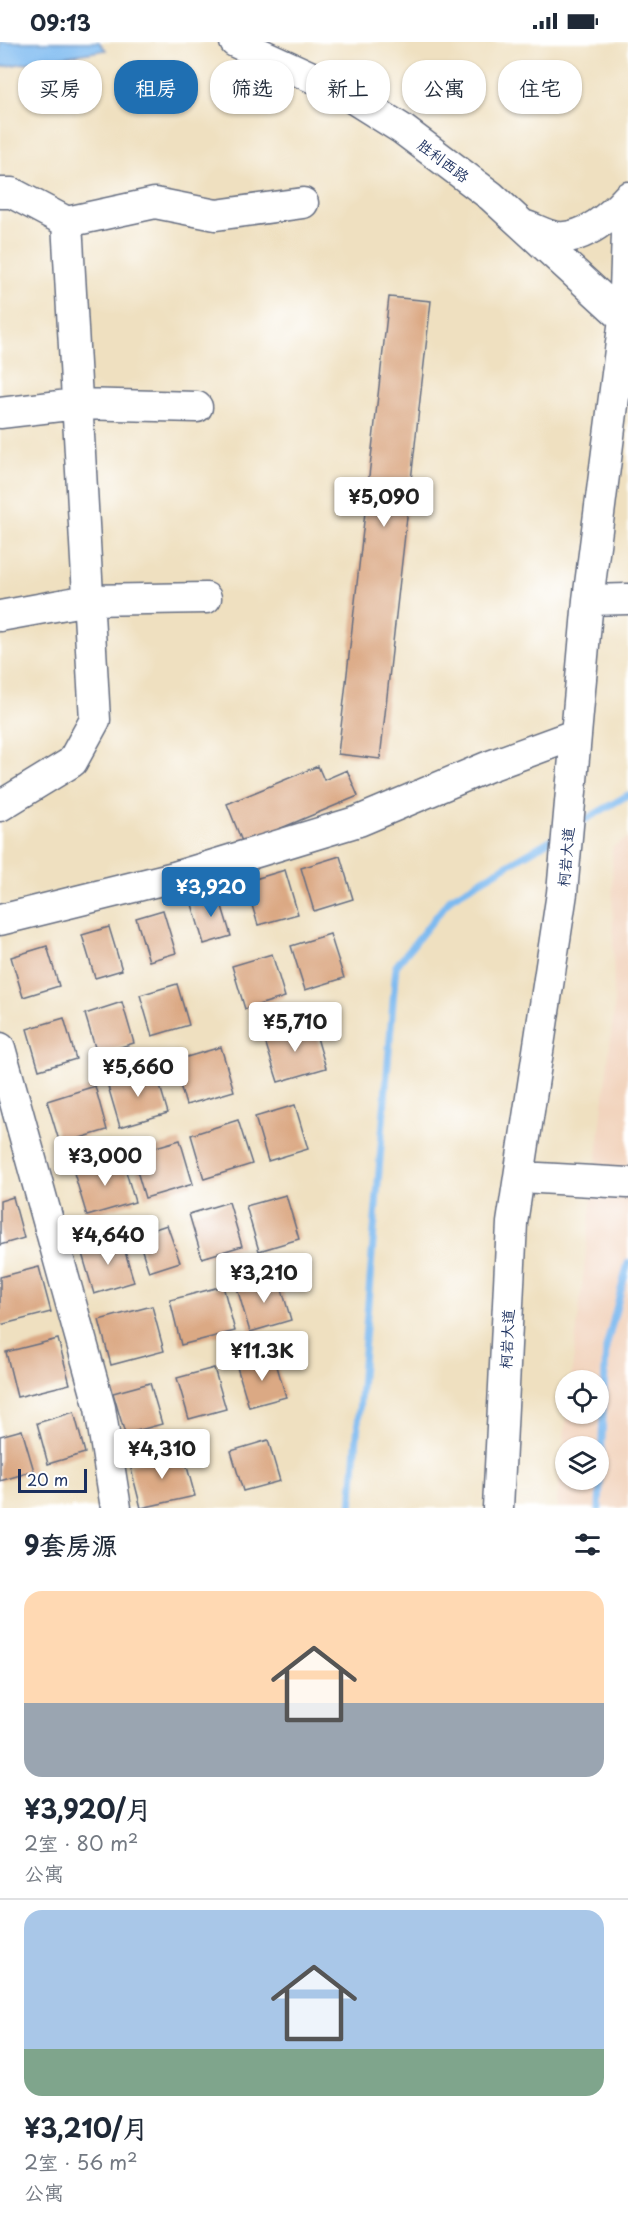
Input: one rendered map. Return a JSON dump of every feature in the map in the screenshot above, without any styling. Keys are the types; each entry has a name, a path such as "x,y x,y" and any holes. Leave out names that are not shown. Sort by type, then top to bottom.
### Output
{"street":[{"name":"胜利西路","path":"235,42 340,90 402,129 491,196 626,321"},
{"path":"0,193 12,194 67,222 155,203 216,215 303,203"},
{"path":"491,196 522,224 557,237 582,232 611,216 628,197"},
{"name":"柯岩大道","path":"498,1508 512,1223 521,1177 562,893 574,735 588,600 626,321 628,205"},
{"path":"0,806 72,762 95,720 67,222"},
{"path":"0,413 77,404 197,407"},
{"path":"0,616 88,600 206,598"},
{"path":"588,600 628,599"},
{"path":"0,920 174,877 359,821 487,767 574,735"},
{"path":"0,1048 100,1408 116,1508"},
{"path":"521,1177 628,1183"}],"shaded area":[{"path":"628,838 628,1508 559,1508 558,1490 609,1490 609,1436 564,1436 566,1424 609,1424 609,1370 572,1370 614,1010 612,847"}],"water":[{"path":"0,42 99,42 106,50 44,60 18,60 18,64 0,67"}],"building":[{"path":"389,297 431,301 380,759 338,754"},
{"path":"318,766 324,780 347,770 358,796 243,844 227,804"},
{"path":"340,856 353,899 314,911 301,868"},
{"path":"285,870 298,914 258,925 245,882"},
{"path":"218,893 231,936 204,944 191,901"},
{"path":"163,910 176,953 149,961 136,918"},
{"path":"109,927 122,970 95,978 82,935"},
{"path":"330,934 344,978 305,990 291,946"},
{"path":"47,946 59,986 23,997 11,957"},
{"path":"272,954 285,997 245,1009 232,966"},
{"path":"177,984 189,1025 152,1036 140,995"},
{"path":"122,1002 134,1043 97,1054 85,1014"},
{"path":"64,1018 76,1059 39,1070 27,1029"},
{"path":"313,1024 326,1068 278,1082 264,1038"},
{"path":"221,1047 234,1091 186,1105 173,1061"},
{"path":"155,1069 168,1113 120,1127 107,1083"},
{"path":"95,1086 107,1130 60,1144 47,1101"},
{"path":"295,1105 308,1149 268,1161 255,1117"},
{"path":"238,1120 252,1164 204,1179 191,1135"},
{"path":"180,1140 193,1184 145,1198 132,1154"},
{"path":"122,1158 135,1202 87,1216 74,1173"},
{"path":"286,1195 299,1239 259,1251 246,1206"},
{"path":"13,1197 24,1238 0,1245 0,1201"},
{"path":"229,1202 242,1246 202,1258 189,1214"},
{"path":"167,1225 180,1262 149,1272 137,1235"},
{"path":"121,1238 134,1282 94,1294 81,1250"},
{"path":"39,1267 51,1312 0,1325 0,1277"},
{"path":"278,1276 291,1320 250,1332 237,1288"},
{"path":"223,1286 235,1331 181,1345 170,1300"},
{"path":"152,1306 164,1351 111,1365 99,1320"},
{"path":"58,1339 70,1384 17,1397 6,1352"},
{"path":"274,1356 286,1397 249,1407 237,1367"},
{"path":"214,1368 226,1409 189,1419 177,1378"},
{"path":"150,1383 162,1424 125,1434 113,1393"},
{"path":"74,1412 85,1453 48,1464 37,1423"},
{"path":"22,1430 34,1471 0,1481 0,1436"},
{"path":"268,1440 280,1481 243,1491 231,1451"},
{"path":"183,1452 195,1496 141,1508 130,1465"}],"waterway":[{"path":"576,825 628,795"},
{"path":"351,1508 396,966 451,898 559,835"},
{"path":"599,1508 606,1348 628,1263"}]}
